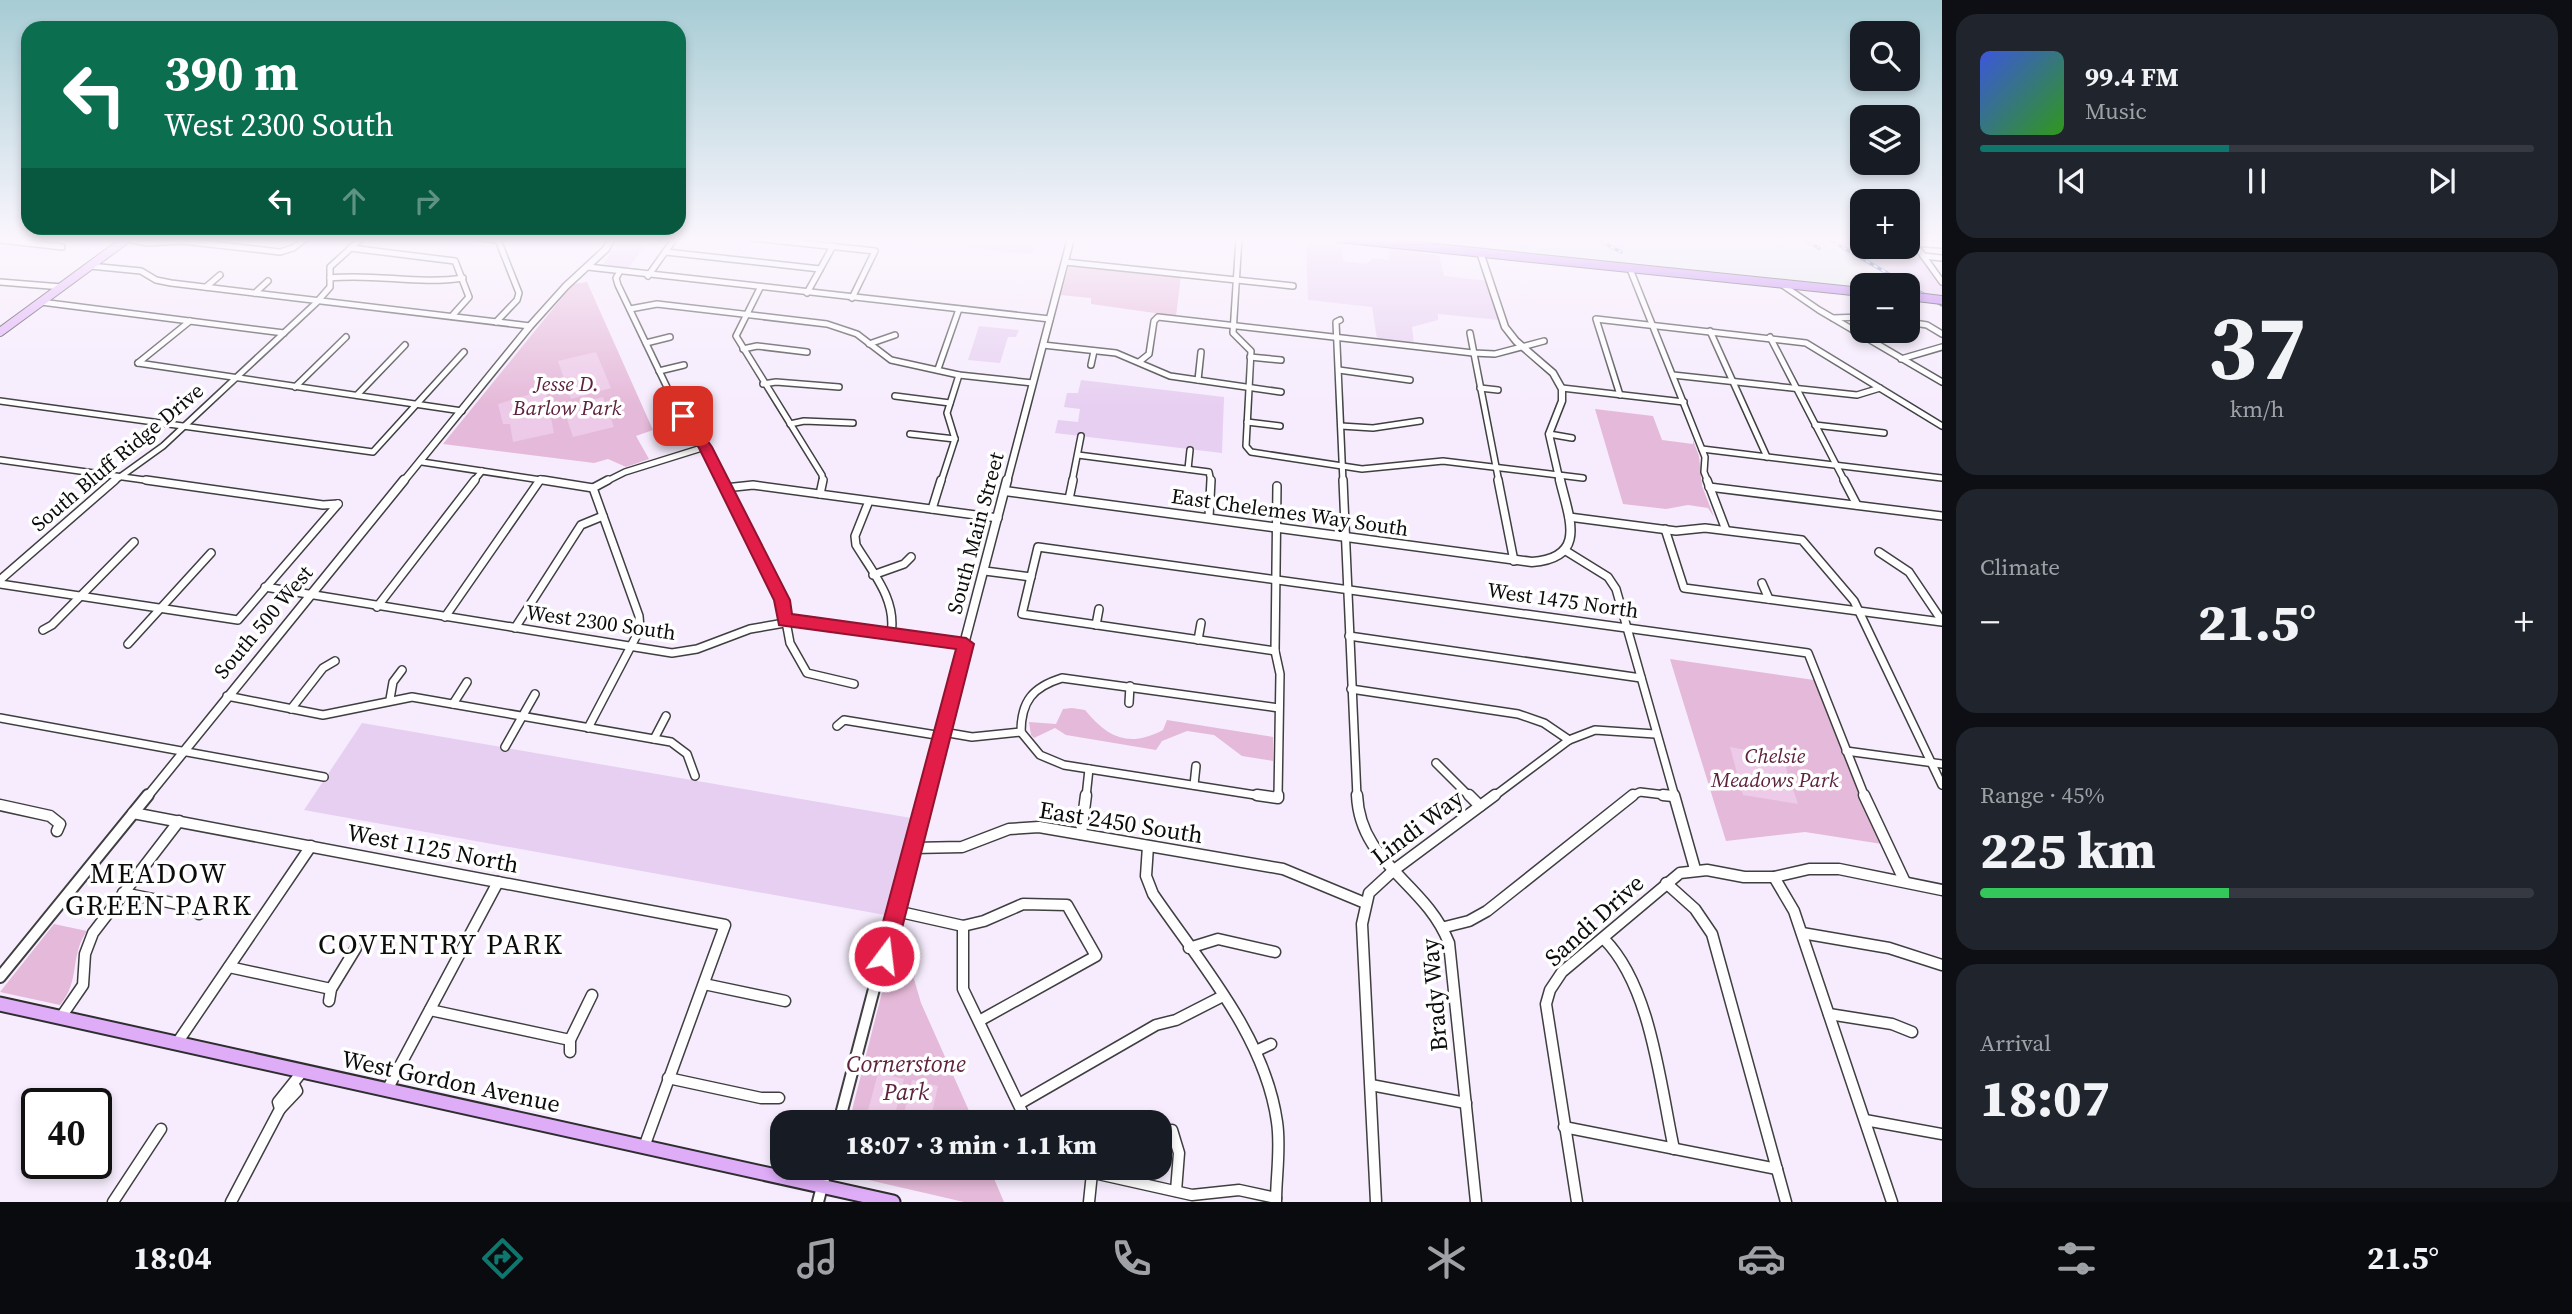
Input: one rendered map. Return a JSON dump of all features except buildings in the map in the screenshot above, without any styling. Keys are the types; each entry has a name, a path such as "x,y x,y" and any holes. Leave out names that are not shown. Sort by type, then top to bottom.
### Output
{"main road":[{"path":"0,332 52,294"},
{"path":"1920,297 1942,300"},
{"name":"West Gordon Avenue","path":"0,1004 892,1202"}],"street":[{"path":"265,294 530,326"},
{"name":"South Bluff Ridge Drive","path":"0,582 138,461 163,446 324,294"},
{"path":"452,316 469,299 468,294"},
{"path":"496,322 518,294"},
{"name":"South 500 West","path":"0,978 182,751 558,294"},
{"path":"623,294 675,404 705,447 782,600 790,643 807,673 818,678 854,684"},
{"path":"757,294 736,330 743,349 763,384 822,475 820,494"},
{"path":"817,294 1050,318"},
{"path":"852,298 854,294"},
{"name":"South Main Street","path":"842,1110 1056,294"},
{"path":"1235,294 1233,327 1236,337 1251,351 1246,446 1251,453 1343,467 1382,469 1443,461 1583,478"},
{"path":"1497,294 1504,324 1522,347 1541,360 1562,388 1562,405 1549,425 1549,434 1573,532 1566,551 1608,577 1620,604 1695,869 1744,877 1774,877 1823,868 1904,880 1942,890"},
{"path":"1640,294 1702,449 1709,487 1726,530"},
{"path":"1796,294 1942,382"},
{"path":"41,302 284,333"},
{"path":"629,309 657,304 827,324 857,334 891,360 959,375 1033,383"},
{"path":"938,369 958,309"},
{"path":"1139,362 1149,354 1154,321 1158,317 1473,353 1495,354 1544,341"},
{"path":"1833,318 1850,317"},
{"path":"1620,395 1596,318 1806,343 1942,426"},
{"path":"1340,320 1336,323 1358,819 1368,842 1433,908 1445,927"},
{"path":"190,321 138,363 200,370 234,379 462,411"},
{"path":"1920,324 1942,334"},
{"path":"1710,331 1768,457"},
{"path":"1470,333 1514,561"},
{"path":"869,344 895,335"},
{"path":"295,387 346,337"},
{"path":"646,343 670,337"},
{"path":"1770,337 1857,505"},
{"path":"357,395 405,345"},
{"path":"1043,345 1123,355 1160,373 1281,392"},
{"path":"743,349 757,346 807,352"},
{"path":"1901,359 1942,347"},
{"path":"1091,365 1094,351"},
{"path":"0,401 373,452 464,352"},
{"path":"1198,380 1201,352"},
{"path":"1250,357 1281,360"},
{"path":"659,372 684,365"},
{"path":"1339,370 1410,380"},
{"path":"932,509 956,439 947,413 959,375"},
{"path":"1673,375 1857,396 1880,388"},
{"path":"763,384 776,382 839,387"},
{"path":"1480,388 1498,390"},
{"path":"1562,388 1684,402"},
{"path":"895,396 950,403"},
{"path":"675,404 701,398"},
{"path":"790,424 804,421 853,423"},
{"path":"1341,426 1373,428 1420,421"},
{"path":"1247,422 1280,426"},
{"path":"1815,425 1884,433"},
{"path":"910,434 956,439"},
{"path":"1549,434 1572,438"},
{"path":"1069,499 1081,436"},
{"path":"422,462 593,488 625,472 705,447"},
{"path":"1702,449 1942,478"},
{"path":"1188,469 1190,450"},
{"path":"1078,455 1209,472 1209,517"},
{"path":"0,460 338,504 238,620 0,582"},
{"path":"377,607 482,471"},
{"path":"445,617 541,479"},
{"path":"725,488 753,485 998,518"},
{"path":"1277,486 1275,651 1280,674 1278,798 1064,765 1040,755 1021,732 1023,702 1046,682 1062,678 1080,678 1279,708"},
{"path":"1709,487 1942,516"},
{"path":"588,728 640,629 639,616 593,488"},
{"name":"East Chelemes Way South","path":"1005,491 1277,526 1514,561 1543,562 1566,551"},
{"path":"869,501 855,536 856,545 891,607 895,621 891,634"},
{"path":"515,628 581,525 603,516"},
{"path":"1569,517 1665,530 1705,527 1802,540 1846,587 1942,785"},
{"path":"1665,530 1684,588 1942,622"},
{"path":"43,630 52,625 135,542"},
{"name":"West 1475 North","path":"1031,577 1038,547 1808,653 1846,751"},
{"path":"1879,552 1906,567 1920,582 1942,622"},
{"path":"128,644 211,553"},
{"path":"873,575 904,564 911,557"},
{"path":"985,571 1031,577 1022,614 1275,651"},
{"path":"1762,583 1769,599"},
{"name":"West 2300 South","path":"265,587 672,653 697,649 750,629 802,620 966,644"},
{"path":"1096,625 1099,609"},
{"path":"1198,640 1201,623"},
{"path":"1349,636 1641,678"},
{"path":"291,709 323,668 335,661"},
{"path":"390,699 393,682 402,670"},
{"path":"453,704 467,682"},
{"path":"1129,703 1130,686"},
{"path":"1351,689 1518,714 1544,723 1569,740"},
{"path":"505,747 535,694"},
{"path":"227,696 338,715 390,699 412,697 453,704 671,742 687,754 695,776"},
{"path":"654,739 666,716"},
{"path":"0,718 324,777"},
{"path":"837,726 844,720 942,734 996,737 1021,732"},
{"name":"Lindi Way","path":"1365,903 1369,893 1394,870 1569,740 1594,730 1656,734"},
{"path":"1846,751 1942,764"},
{"path":"1846,751 1904,880"},
{"path":"1436,763 1480,806"},
{"path":"1194,785 1196,766"},
{"path":"1081,834 1089,769"},
{"name":"Brady Way","path":"1476,1202 1445,927 1469,921 1486,911 1630,796 1640,792 1673,796"},
{"path":"0,805 50,816 60,824 57,831"},
{"name":"West 1125 North","path":"133,813 726,925 704,984"},
{"path":"60,1019 83,985 88,943 179,821"},
{"name":"East 2450 South","path":"913,848 946,849 971,844 995,832 1025,826 1283,869 1365,903"},
{"path":"177,1044 310,846"},
{"path":"1125,1180 1208,1195 1239,1189 1276,1200 1278,1121 1256,1051 1149,885 1146,876 1148,846"},
{"name":"Sandi Drive","path":"1577,1202 1546,1004 1550,990 1562,972 1604,939 1666,883 1680,873 1695,869"},
{"path":"1774,877 1790,902 1802,933 1892,1202"},
{"path":"387,1090 498,882"},
{"path":"1666,883 1695,909 1712,933 1786,1202"},
{"path":"124,893 188,906 199,914"},
{"path":"1365,903 1362,924 1376,1202"},
{"path":"896,911 963,926 984,921 1023,904 1067,905 1097,956 979,1021"},
{"path":"963,926 963,989 1022,1110"},
{"path":"1802,933 1889,948 1942,965"},
{"path":"1189,948 1218,939 1275,951"},
{"path":"1604,939 1620,955 1639,991 1674,1149"},
{"path":"329,1001 331,989 356,948"},
{"path":"229,967 331,989"},
{"path":"644,1147 704,984 785,1001"},
{"path":"570,1052 570,1040 592,995"},
{"path":"1019,1104 1156,1024 1176,1020 1221,997"},
{"path":"430,1010 570,1040"},
{"path":"1829,1014 1892,1024 1912,1032"},
{"path":"1256,1051 1271,1044"},
{"path":"232,1202 280,1109 289,1103 297,1091 294,1085 302,1072"},
{"path":"668,1078 761,1098 779,1098"},
{"path":"1371,1085 1466,1103"},
{"path":"1865,1120 1942,1135"},
{"path":"1564,1127 1777,1170"},
{"path":"113,1202 161,1129"},
{"path":"1172,1130 1179,1153 1176,1191"},
{"path":"818,1202 824,1180"},
{"path":"1088,1202 1091,1180"}],"shaded area":[{"path":"1308,294 1492,294 1499,320 1438,314 1438,320 1412,327 1414,344 1377,339 1372,307 1308,300"},
{"path":"979,326 1019,330 1016,337 1008,337 1000,363 968,360"},
{"path":"1081,380 1224,397 1222,453 1055,433 1058,420 1078,422 1080,409 1064,407 1067,393 1078,393"},
{"path":"362,723 911,818 885,915 304,810"}],"green space":[{"name":"Jesse D. Barlow Park","path":"565,294 592,294 653,430 636,436 649,459 626,467 608,459 594,463 443,444"},
{"path":"1179,294 1176,316 1091,304 1091,298 1061,295"},
{"path":"596,352 611,388 571,399 558,361"},
{"path":"537,392 546,393 554,433 513,442 510,424 503,424 498,404"},
{"path":"603,397 614,427 573,437 563,407"},
{"path":"1595,409 1653,416 1662,440 1693,444 1693,440 1699,456 1702,486 1714,517 1708,508 1688,505 1666,509 1623,504"},
{"name":"Chelsie Meadows Park","path":"1670,659 1814,680 1882,844 1805,832 1726,841"},
{"path":"1063,709 1085,710 1111,733 1129,739 1163,730 1167,720 1273,737 1273,761 1242,756 1214,735 1187,731 1162,741 1156,750 1066,735 1055,728 1034,738 1031,735 1029,722 1056,724"},
{"path":"1730,747 1782,756 1798,804 1743,795"},
{"path":"54,924 87,931 78,950 71,987 60,1005 0,992"},
{"name":"Cornerstone Park","path":"891,957 919,962 914,979 921,1003 969,1110 852,1110"},
{"path":"878,1073 904,1079 896,1110 868,1110"},
{"path":"912,1080 938,1086 933,1110 905,1110"},
{"path":"869,1180 995,1180 1004,1202 964,1202"}],"railway":[{"path":"1923,294 1942,305"}],"district":[{"name":"MEADOW GREEN PARK","path":"159,889"},
{"name":"COVENTRY PARK","path":"441,944"}],"route":[{"path":"683,416 705,447 782,600 785,621 802,620 966,644 884,956"}]}
